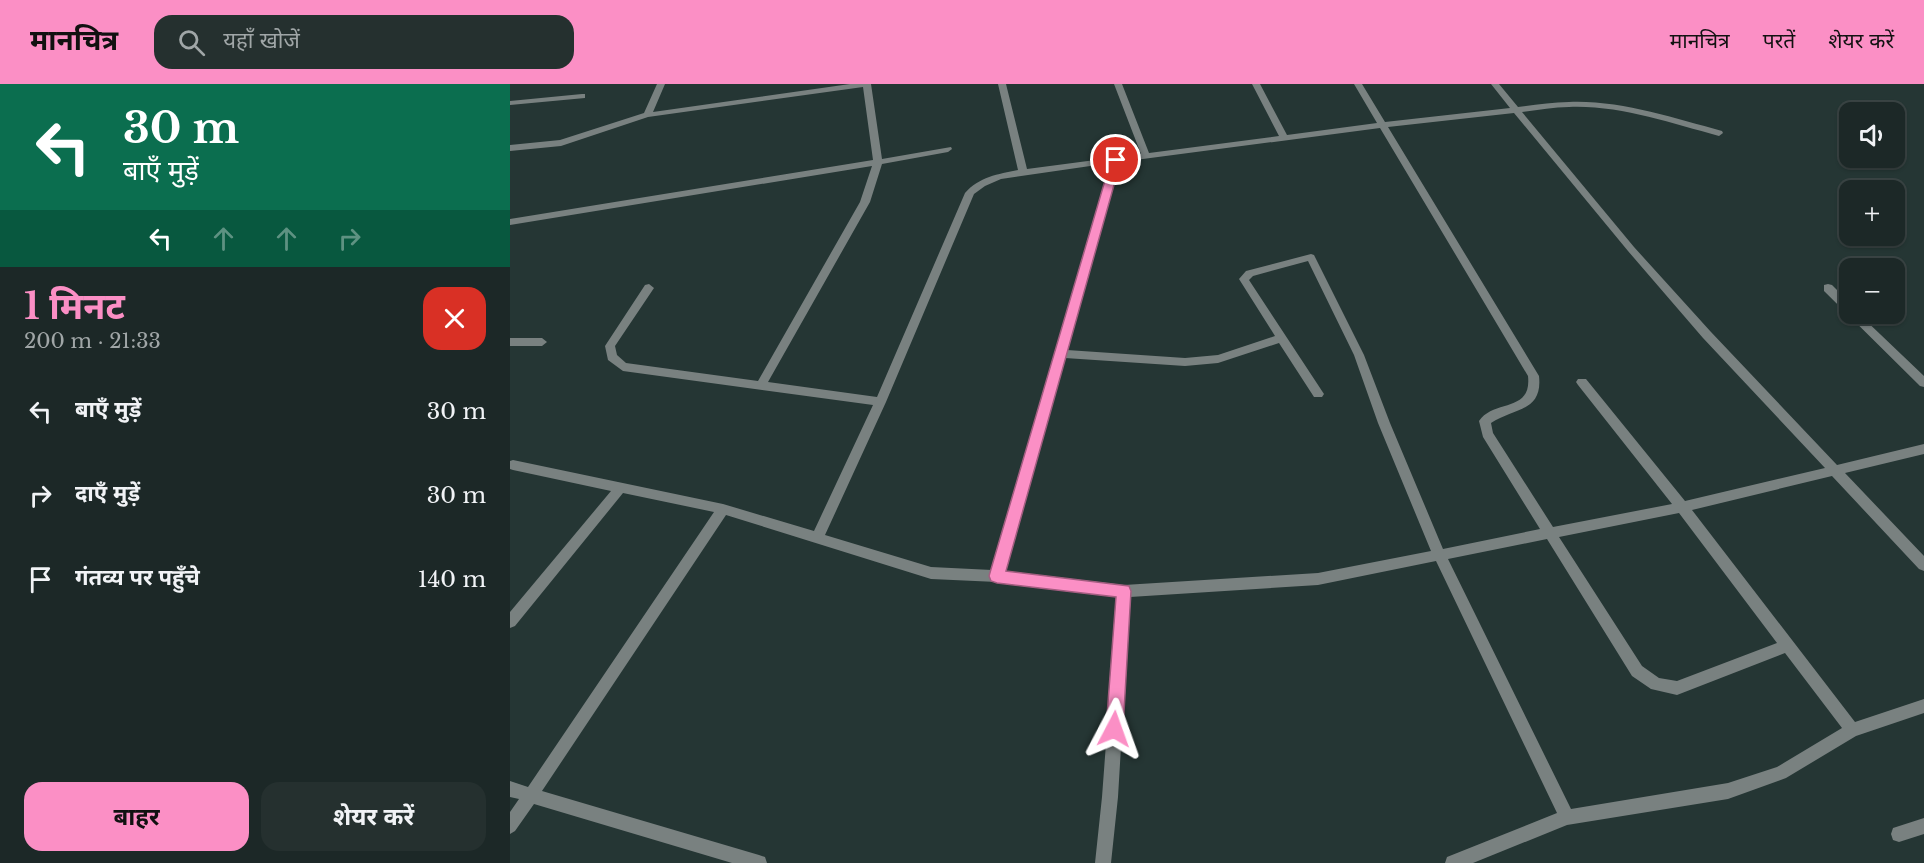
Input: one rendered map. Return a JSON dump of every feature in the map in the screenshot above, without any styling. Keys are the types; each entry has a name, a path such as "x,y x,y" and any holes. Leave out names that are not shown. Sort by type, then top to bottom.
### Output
{"street":[{"path":"646,115 661,84"},
{"path":"510,148 561,142 646,115 867,84 878,162 865,202 760,387"},
{"path":"1002,84 1023,172"},
{"path":"1118,84 1146,156"},
{"path":"1256,84 1284,138"},
{"path":"1358,84 1533,376 1536,388 1533,397 1521,405 1494,413 1485,421 1487,434 1636,670 1656,684 1677,688 1789,645"},
{"path":"1495,84 1692,318 1924,565"},
{"path":"510,103 582,96"},
{"path":"817,538 880,402 970,193 979,184 997,176 1023,172 1382,125 1568,104 1596,104 1622,108 1719,133"},
{"path":"510,222 878,162 948,148"},
{"path":"997,576 1116,160"},
{"path":"1318,394 1244,279 1250,273 1311,257 1359,355 1384,423 1439,555 1567,817"},
{"path":"649,288 610,346 612,357 622,367 880,402"},
{"path":"1828,288 1839,299"},
{"path":"1864,324 1924,383"},
{"path":"1060,354 1185,362 1218,359 1282,338"},
{"path":"510,342 542,342"},
{"path":"1582,382 1682,507 1852,730"},
{"path":"513,465 723,510 931,573 997,576 1124,591 1318,579 1682,507 1832,469 1924,449"},
{"path":"510,622 620,488"},
{"path":"510,826 723,510"},
{"path":"1103,863 1110,797 1124,591"},
{"path":"1453,863 1567,817 1728,791 1781,773 1852,730 1924,706"},
{"path":"510,789 759,863"},
{"path":"1899,834 1924,826"}],"route":[{"path":"1114,729 1124,591 997,576 1116,160"}]}
